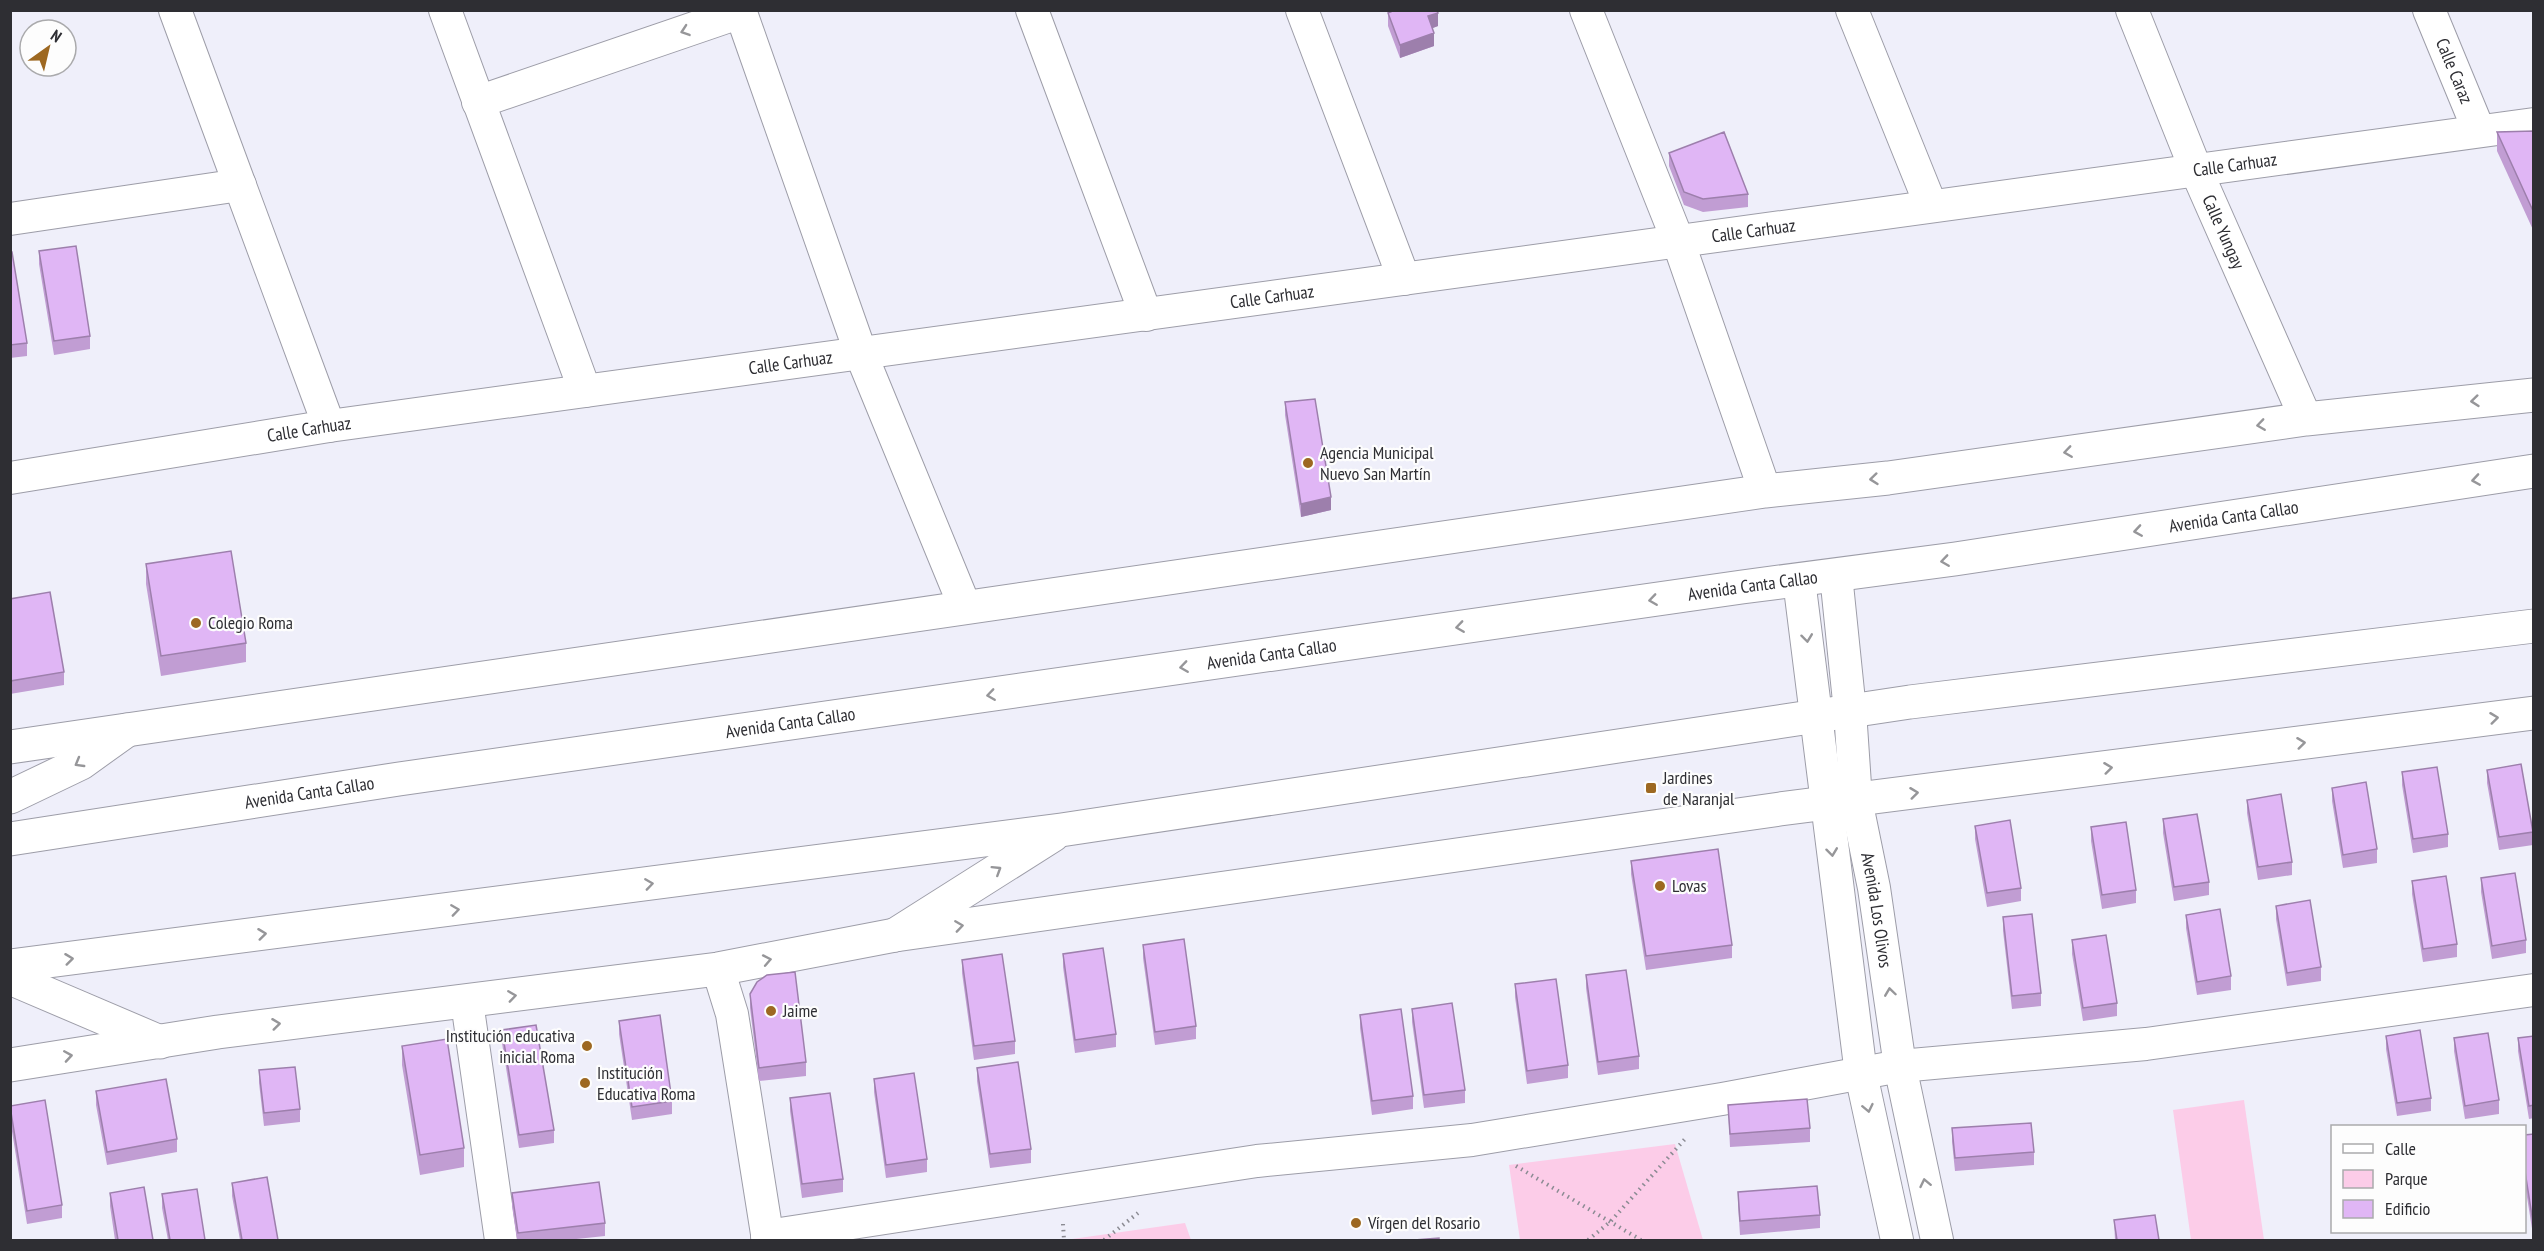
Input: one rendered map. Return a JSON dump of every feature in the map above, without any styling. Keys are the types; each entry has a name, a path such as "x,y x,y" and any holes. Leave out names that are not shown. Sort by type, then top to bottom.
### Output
{"main road":[{"path":"10,747 1765,491 1888,478 2306,418 2534,395"},
{"name":"Avenida Canta Callao","path":"10,839 399,779 1799,580 1955,560 2532,470"},
{"path":"10,966 1061,830 1922,700 2534,626"},
{"path":"10,1065 218,1032 718,969 895,935 1841,801 2534,713"},
{"path":"10,797 81,763 128,730"},
{"path":"895,935 1061,830"},
{"path":"10,978 160,1042"}],"street":[{"path":"175,10 329,426"},
{"path":"445,10 585,391"},
{"path":"1032,10 1146,315"},
{"path":"1302,10 1404,279"},
{"path":"1586,10 1677,241 1765,491"},
{"path":"1852,10 1931,207"},
{"name":"Calle Yungay","path":"2132,10 2196,170 2306,418"},
{"name":"Calle Caraz","path":"2429,10 2480,131"},
{"path":"478,102 741,11 861,354 965,607"},
{"name":"Calle Carhuaz","path":"10,477 329,426 2534,124"},
{"path":"10,219 240,185"},
{"name":"Avenida Los Olivos","path":"1836,575 1850,711 1841,801 1861,1074 1897,1240"},
{"name":"Avenida Los Olivos","path":"1799,580 1817,717 1841,801 1874,888 1900,1066 1937,1240"},
{"path":"718,969 732,1014 768,1238 1257,1161 1472,1140 1722,1099 1900,1066 2146,1044 2534,990"},
{"path":"467,1002 501,1240"}],"path":[{"path":"1588,1240 1610,1222 1722,1099"},
{"path":"1472,1140 1641,1240"}],"green space":[{"path":"2244,1100 2264,1240 2191,1240 2173,1110"},
{"path":"1675,1144 1703,1240 1520,1240 1509,1165"},
{"path":"1185,1223 1191,1240 1065,1240"}],"building":[{"path":"1395,10 1437,10 1438,13 1428,16 1434,33 1400,45 1388,13"},
{"path":"2534,131 2534,213 2497,132"},
{"path":"1724,132 1748,194 1703,199 1684,192 1669,153"},
{"path":"76,246 90,336 54,341 39,251"},
{"path":"10,252 12,252 27,343 10,345"},
{"name":"Agencia Municipal Nuevo San Martín","path":"1315,399 1331,497 1301,504 1285,402"},
{"name":"Colegio Roma","path":"231,551 246,643 161,656 146,564"},
{"path":"50,592 64,672 10,681 10,599"},
{"path":"2521,764 2533,832 2499,837 2487,770"},
{"path":"2437,767 2448,834 2413,839 2402,772"},
{"path":"2366,782 2377,849 2343,855 2332,788"},
{"path":"2281,794 2292,862 2258,867 2247,800"},
{"path":"2197,814 2209,882 2174,887 2163,819"},
{"path":"2010,820 2021,888 1987,893 1975,826"},
{"path":"2126,822 2136,890 2102,895 2091,827"},
{"path":"1718,849 1732,945 1646,956 1631,861"},
{"path":"2515,873 2526,940 2492,946 2481,878"},
{"path":"2446,876 2457,944 2423,949 2412,881"},
{"path":"2310,900 2321,967 2287,973 2276,906"},
{"path":"2220,909 2231,976 2197,982 2186,915"},
{"path":"2032,914 2041,993 2012,996 2003,917"},
{"path":"2106,935 2117,1003 2083,1008 2072,940"},
{"path":"1184,939 1196,1026 1155,1032 1143,945"},
{"path":"1103,948 1116,1034 1075,1040 1063,954"},
{"path":"1002,954 1015,1041 974,1046 962,960"},
{"path":"1626,970 1639,1056 1598,1062 1586,975"},
{"path":"795,972 806,1062 759,1068 750,994 757,982 767,975"},
{"path":"1556,979 1568,1065 1527,1071 1515,984"},
{"path":"1452,1003 1465,1090 1424,1095 1412,1009"},
{"path":"1401,1009 1413,1096 1372,1101 1360,1015"},
{"path":"660,1015 672,1101 632,1107 619,1021"},
{"path":"536,1025 554,1130 519,1135 502,1030"},
{"path":"2420,1030 2431,1098 2397,1103 2386,1036"},
{"path":"2488,1033 2499,1100 2465,1106 2454,1038"},
{"path":"2534,1036 2534,1105 2529,1106 2518,1038"},
{"path":"447,1039 464,1148 420,1155 402,1046"},
{"path":"1018,1062 1031,1149 990,1154 977,1068"},
{"path":"295,1067 300,1109 264,1113 259,1070"},
{"path":"914,1073 927,1159 886,1165 874,1079"},
{"path":"166,1079 177,1139 107,1152 96,1091"},
{"path":"830,1093 843,1179 802,1184 790,1098"},
{"path":"1807,1099 1810,1128 1730,1134 1728,1105"},
{"path":"45,1100 62,1205 27,1211 10,1106"},
{"path":"2031,1123 2034,1152 1955,1158 1952,1128"},
{"path":"2534,1134 2534,1222 2526,1178 2526,1135"},
{"path":"267,1177 278,1240 242,1240 232,1183"},
{"path":"599,1182 605,1223 518,1233 512,1193"},
{"path":"1817,1186 1820,1215 1740,1221 1738,1192"},
{"path":"144,1187 153,1240 118,1240 110,1193"},
{"path":"197,1189 205,1240 170,1240 162,1194"},
{"path":"2155,1215 2159,1240 2117,1240 2114,1220"},
{"path":"1439,1238 1439,1240 1414,1240"}],"place":[{"name":"Agencia Municipal Nuevo San Martín","path":"1308,463"},
{"name":"Colegio Roma","path":"196,623"},
{"name":"Jardines de Naranjal","path":"1651,788"},
{"name":"Lovas","path":"1660,886"},
{"name":"Jaime","path":"771,1011"},
{"name":"Institución educativa inicial Roma","path":"587,1046"},
{"name":"Institución Educativa Roma","path":"585,1083"},
{"name":"Vírgen del Rosario","path":"1356,1223"}]}
